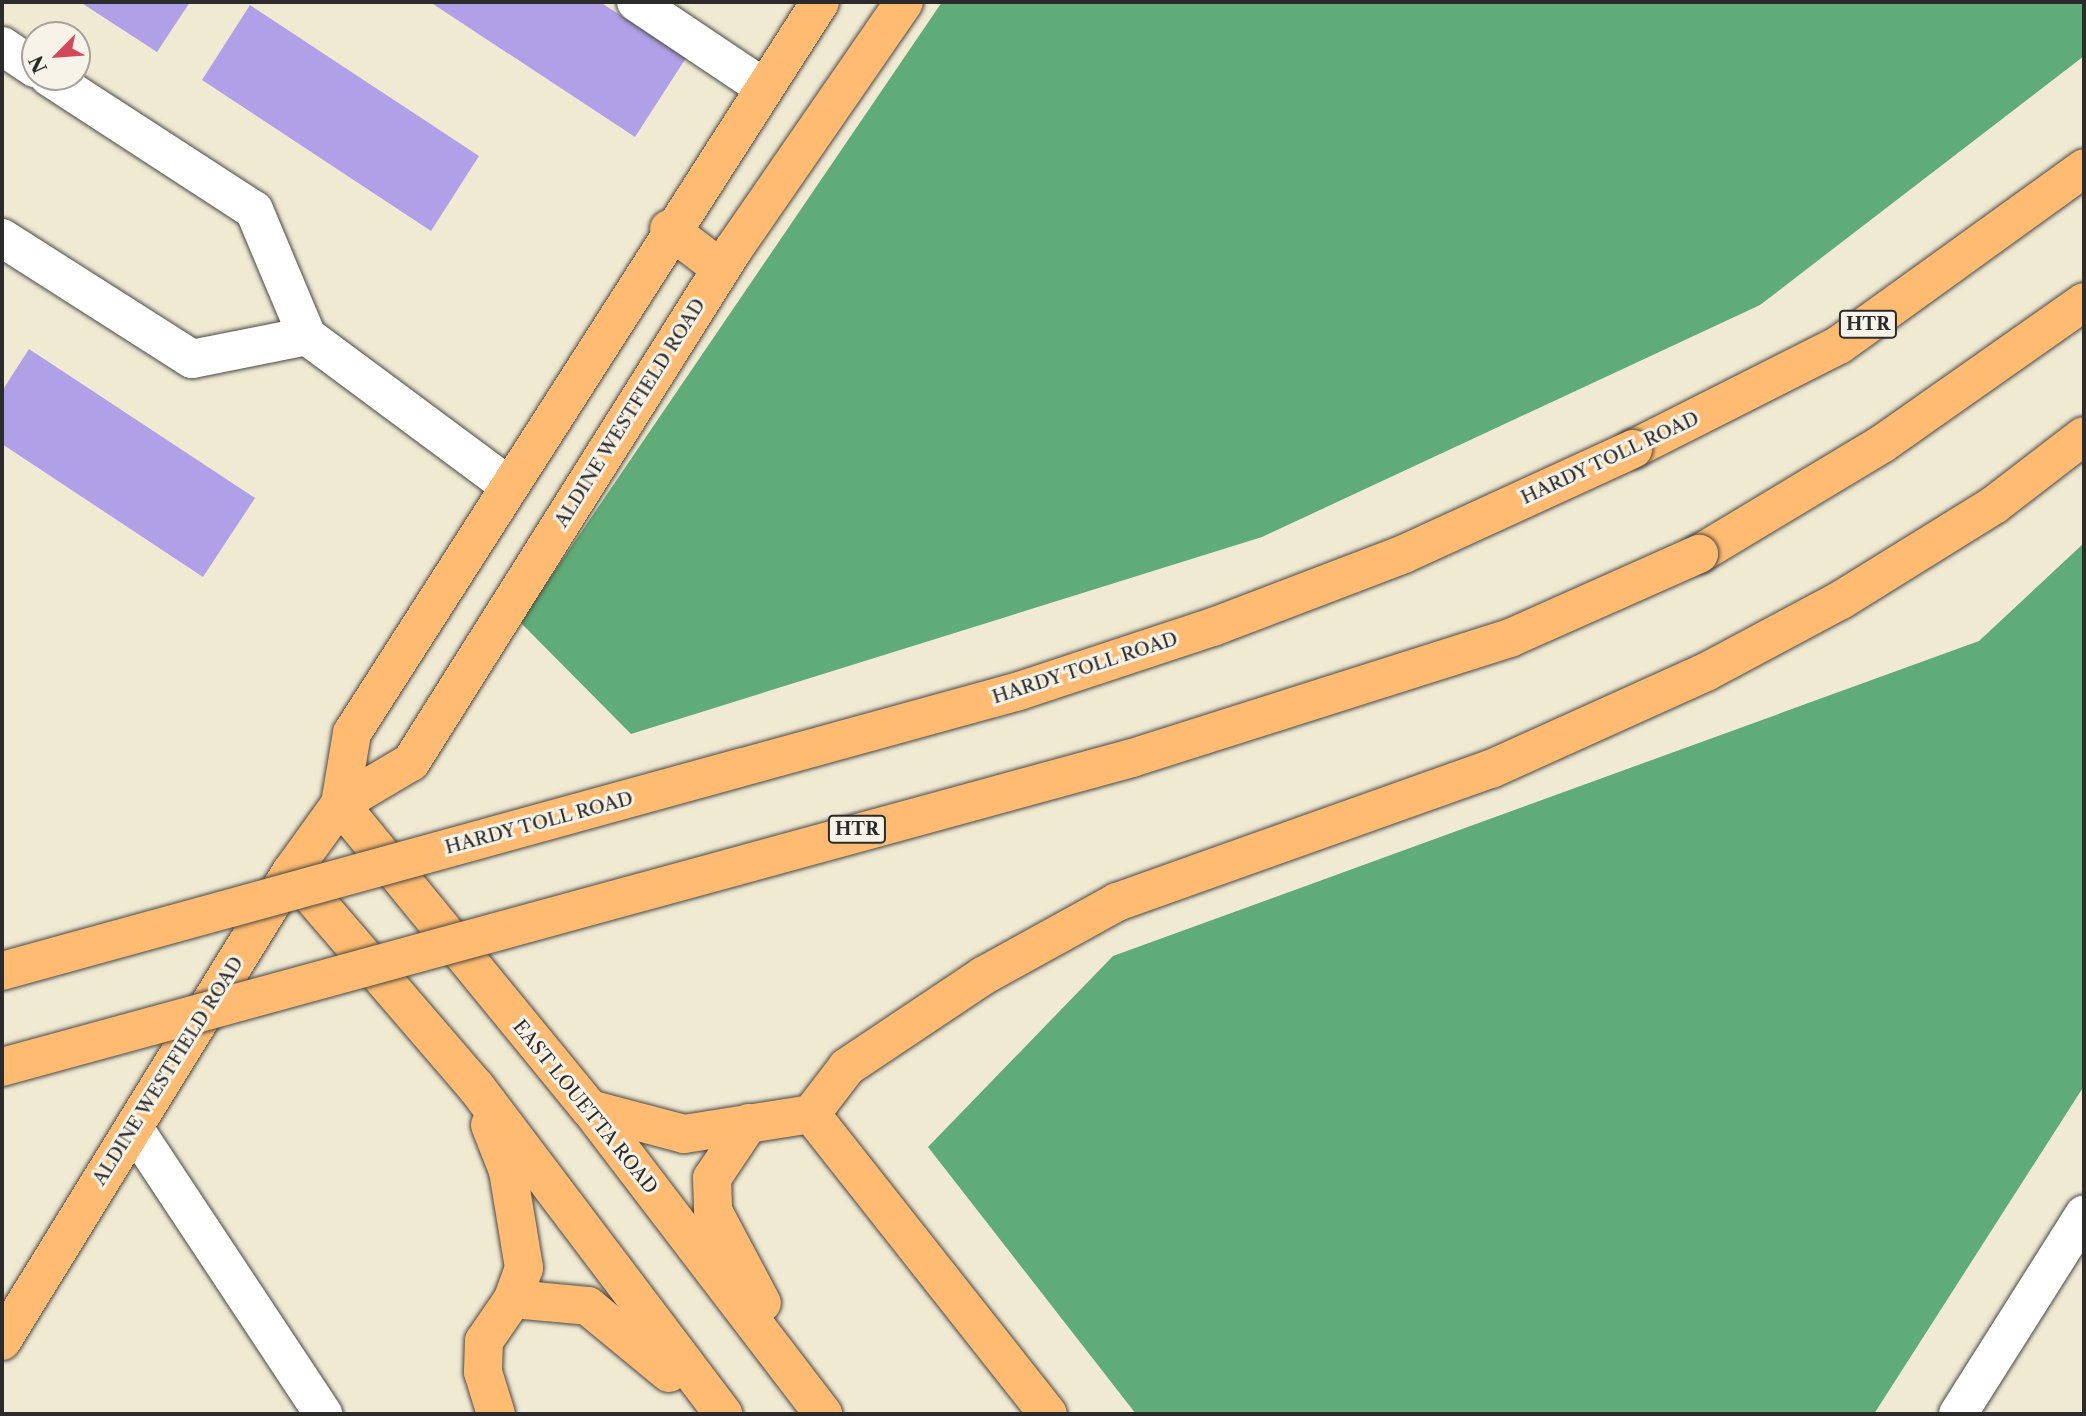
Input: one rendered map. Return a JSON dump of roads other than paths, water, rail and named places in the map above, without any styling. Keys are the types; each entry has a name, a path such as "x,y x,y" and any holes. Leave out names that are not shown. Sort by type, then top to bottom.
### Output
{"main road":[{"name":"ALDINE WESTFIELD ROAD","path":"340,804 352,733 669,229 820,2"},
{"name":"ALDINE WESTFIELD ROAD","path":"2,1341 291,872 340,804 411,762 720,268 904,2"},
{"name":"HARDY TOLL ROAD","path":"2,971 1019,691 1213,627 1404,554 1633,449 1839,345 2084,168"},
{"path":"669,229 720,268"},
{"name":"HTR","path":"2,1067 1132,758 1510,638 1699,554 1882,444 2084,302"},
{"path":"590,1109 684,1134 811,1114 847,1067 983,976 1117,902 1491,769 1706,672 1877,578 1994,505 2084,436"},
{"name":"EAST LOUETTA ROAD","path":"340,804 590,1109 819,1408"},
{"path":"291,872 476,1087 723,1414"},
{"path":"476,1087 508,1171 524,1268 513,1299 484,1341 483,1372 496,1414"},
{"path":"811,1114 1048,1414"},
{"path":"749,1123 712,1178 713,1211 819,1408"},
{"path":"513,1299 589,1306 625,1331 712,1414"}],"street":[{"path":"636,2 763,87"},
{"path":"2,46 21,59"},
{"path":"71,91 254,210 307,336 509,486"},
{"path":"2,238 192,359 307,336"},
{"path":"134,1128 323,1414"},
{"path":"1958,1414 2084,1215"}]}
